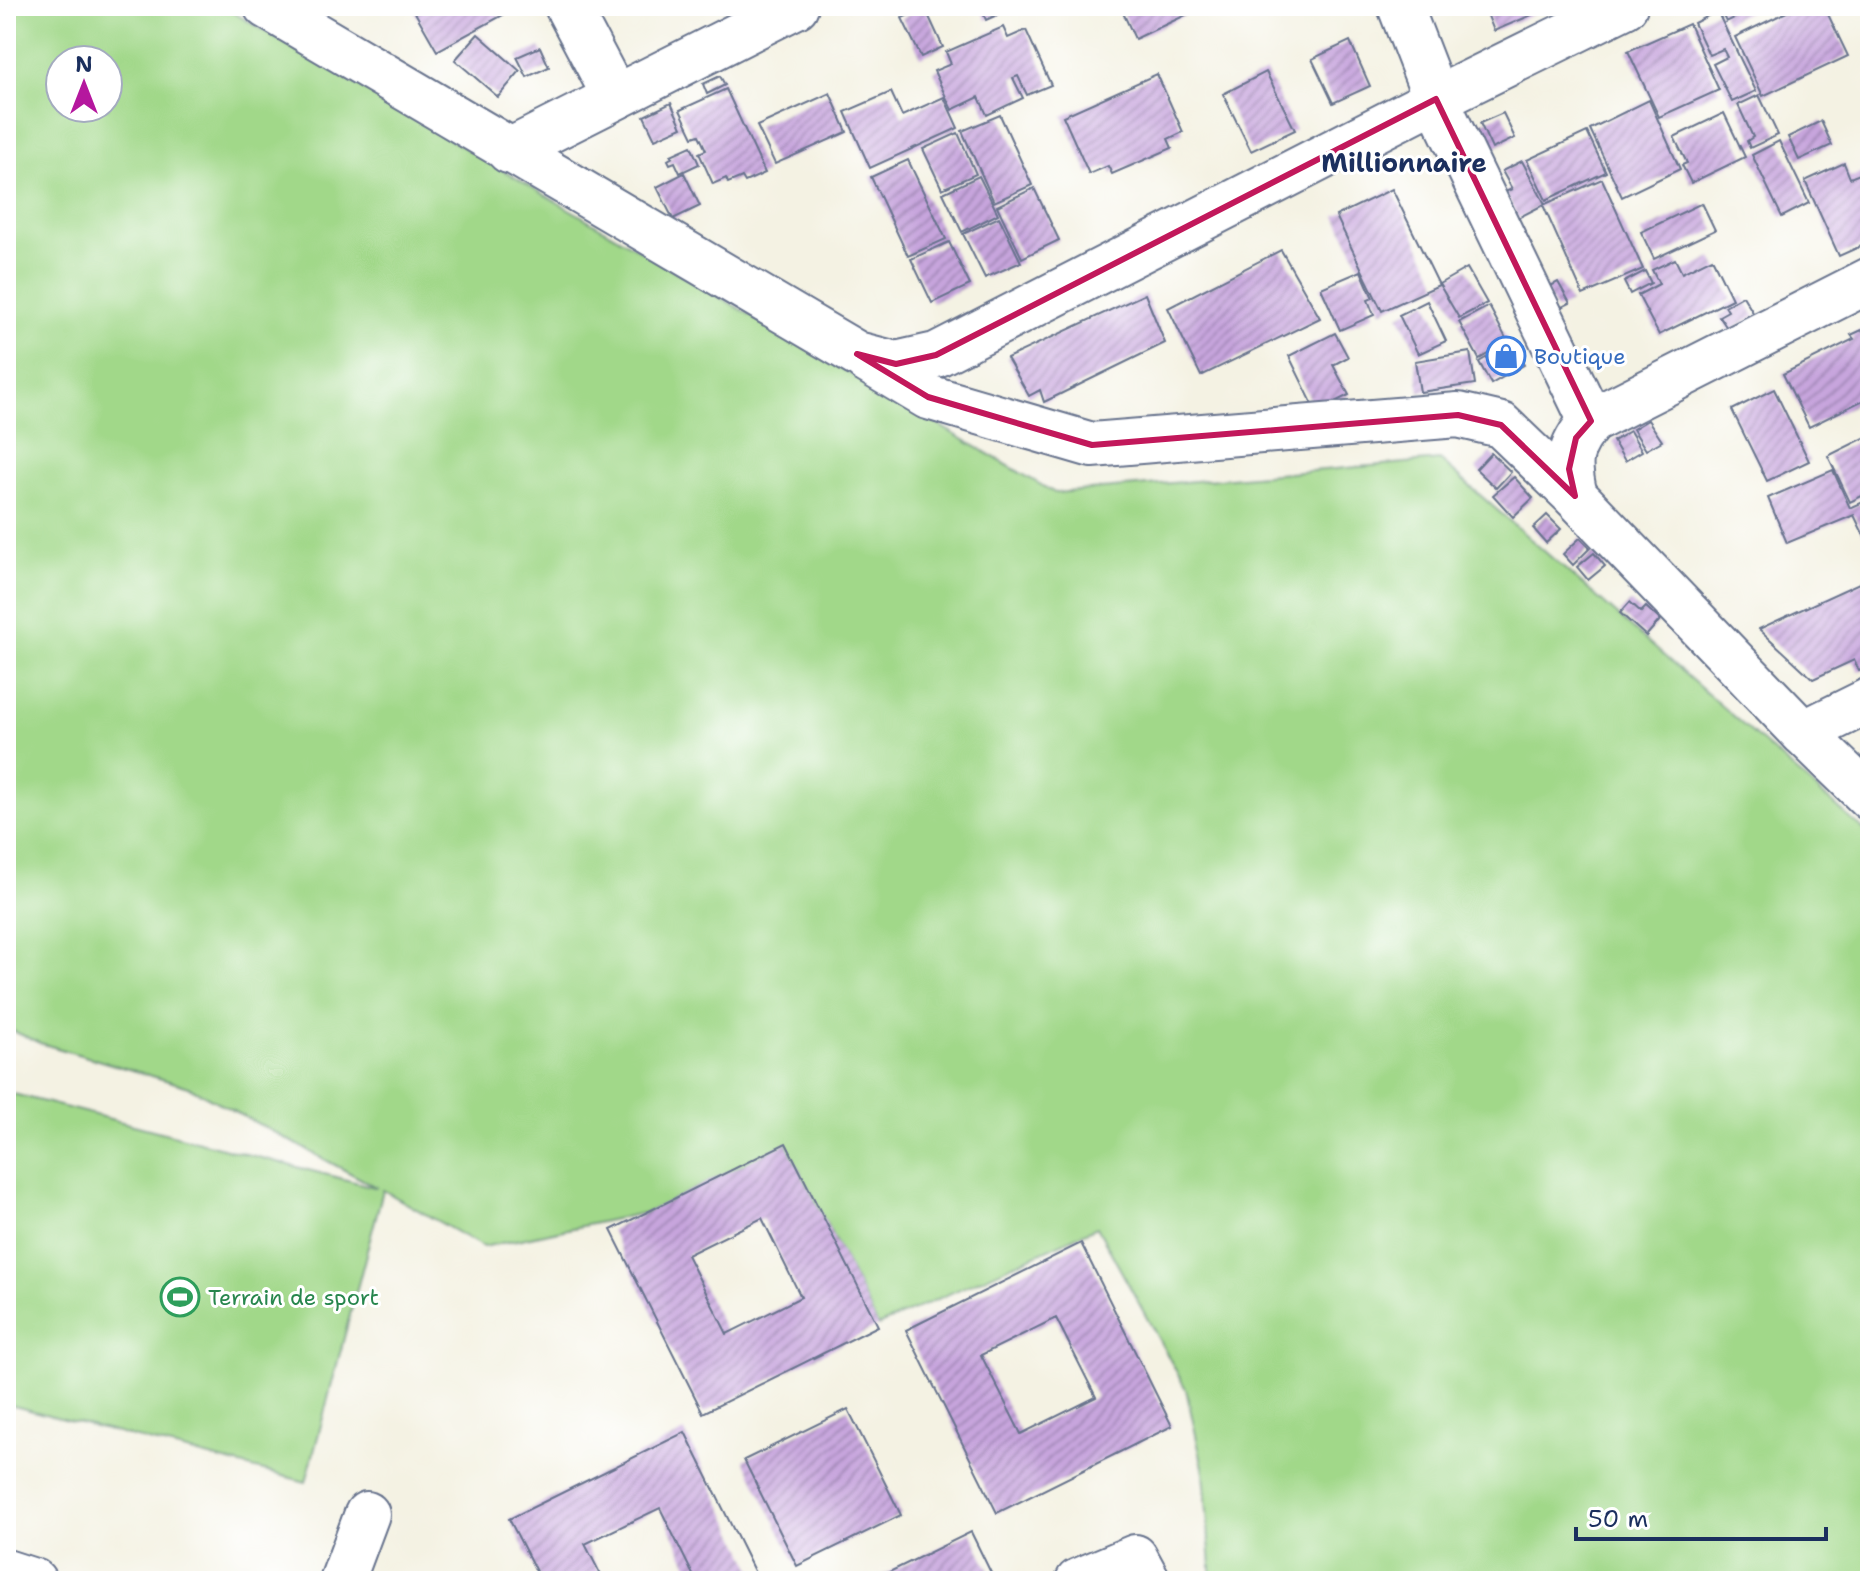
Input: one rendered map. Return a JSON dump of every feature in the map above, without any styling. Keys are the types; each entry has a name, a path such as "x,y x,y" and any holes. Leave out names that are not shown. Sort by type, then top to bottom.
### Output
{"street":[{"path":"266,6 928,397 1092,445 1458,415 1501,425 1575,496 1803,733 1870,798"},
{"path":"567,6 615,97"},
{"path":"509,151 796,6"},
{"path":"1400,6 1436,99 1591,421"},
{"path":"857,354 896,364 936,355 1436,99 1625,6"},
{"path":"1575,496 1569,469 1576,438 1591,421 1870,280"},
{"path":"1803,733 1870,700"},
{"path":"342,1581 367,1514"},
{"path":"1078,1581 1135,1557 1148,1581"},
{"path":"6,1572 34,1581"}],"highlighted area":[{"path":"1436,99 1591,421 1576,438 1569,469 1575,496 1501,425 1458,415 1092,445 928,397 857,354 896,364 936,355"}],"green space":[{"path":"6,6 222,6 1055,493 1440,460 1870,836 1870,1581 1212,1581 1204,1472 1186,1389 1097,1227 878,1326 786,1144 648,1212 483,1247 383,1190 306,1482 6,1404 6,1092 378,1188 189,1087 40,1043 6,1028"}],"building":[{"path":"419,6 513,6 514,9 437,51 413,9"},
{"path":"980,6 1009,6 1011,9 986,20"},
{"path":"1120,6 1205,6 1135,39"},
{"path":"1484,6 1545,6 1546,9 1494,31"},
{"path":"1718,6 1760,6 1726,22"},
{"path":"1799,6 1824,6 1848,56 1763,96 1735,37"},
{"path":"925,8 943,47 921,57 902,18"},
{"path":"1717,11 1756,91 1732,102 1713,64 1727,57 1723,49 1709,55 1694,23"},
{"path":"1689,24 1719,90 1659,117 1628,51"},
{"path":"1003,27 1008,38 1026,30 1051,85 1027,95 1018,76 1013,78 1023,98 987,115 979,97 952,110 934,71 951,64 946,52"},
{"path":"478,34 520,71 498,97 455,60"},
{"path":"1350,41 1370,86 1333,103 1312,59"},
{"path":"540,47 549,67 527,77 517,57"},
{"path":"1266,72 1295,130 1251,151 1223,94"},
{"path":"1157,74 1183,132 1168,139 1172,148 1112,174 1108,166 1089,174 1063,116"},
{"path":"720,76 725,85 707,94 703,84"},
{"path":"726,89 765,173 745,182 742,177 728,183 726,178 713,184 699,153 706,150 699,135 693,137 680,110"},
{"path":"891,92 902,116 944,97 958,128 870,168 845,112"},
{"path":"830,93 847,132 775,164 757,126"},
{"path":"1759,95 1778,135 1750,148 1747,141 1753,137 1738,105"},
{"path":"1649,100 1680,169 1622,197 1590,129"},
{"path":"671,103 682,127 655,139 644,116"},
{"path":"1503,113 1515,138 1492,149 1480,123"},
{"path":"1724,113 1745,157 1691,183 1682,165 1687,163 1674,137"},
{"path":"1000,115 1032,185 994,202 962,131"},
{"path":"1821,121 1832,145 1799,160 1788,137"},
{"path":"1587,132 1606,172 1546,200 1527,160"},
{"path":"958,133 976,174 942,189 923,149"},
{"path":"1779,141 1809,203 1782,217 1752,155"},
{"path":"691,146 699,164 680,173 675,162 670,164 668,160 673,157 671,155"},
{"path":"908,160 946,239 908,256 871,177"},
{"path":"1522,161 1545,204 1518,218 1505,192 1512,189 1502,171"},
{"path":"1844,163 1850,178 1870,170 1870,242 1839,256 1805,181"},
{"path":"684,173 700,206 673,219 657,187"},
{"path":"979,176 998,214 962,232 943,193"},
{"path":"1602,179 1643,269 1583,295 1543,205"},
{"path":"1034,188 1059,240 1022,258 997,206"},
{"path":"1392,189 1439,285 1382,311 1336,216"},
{"path":"1702,203 1715,230 1654,259 1641,232"},
{"path":"999,217 1021,262 985,278 963,234"},
{"path":"949,242 970,285 932,303 911,259"},
{"path":"1281,250 1320,318 1201,376 1168,308"},
{"path":"1712,258 1732,299 1659,335 1638,295 1659,284 1652,270 1675,259 1682,273"},
{"path":"1467,268 1487,303 1459,318 1439,284"},
{"path":"1361,271 1373,298 1368,300 1374,315 1340,330 1321,288"},
{"path":"1645,271 1651,283 1630,294 1624,282"},
{"path":"1558,282 1570,303 1556,310 1545,289"},
{"path":"1145,294 1165,343 1044,402 1040,390 1029,396 1007,358"},
{"path":"1743,296 1755,316 1729,331 1719,316 1728,311 1725,306"},
{"path":"1427,301 1446,341 1418,354 1399,315"},
{"path":"1489,306 1508,342 1479,359 1459,322"},
{"path":"1866,328 1870,336 1870,397 1809,427 1783,374 1854,339 1851,335"},
{"path":"1335,333 1348,357 1333,365 1349,395 1316,411 1289,356"},
{"path":"1511,343 1524,365 1491,384 1479,362"},
{"path":"1470,352 1475,384 1420,392 1415,361"},
{"path":"1774,389 1809,461 1767,481 1732,410"},
{"path":"1648,420 1662,441 1646,450 1633,429"},
{"path":"1630,431 1642,451 1625,461 1613,441"},
{"path":"1870,435 1870,492 1850,502 1828,456"},
{"path":"1491,453 1511,472 1496,488 1476,469"},
{"path":"1833,470 1850,508 1870,499 1870,548 1854,515 1787,543 1768,498"},
{"path":"1514,477 1533,498 1513,517 1493,495"},
{"path":"1547,515 1561,529 1546,543 1533,528"},
{"path":"1580,538 1590,548 1573,565 1563,554"},
{"path":"1594,553 1605,566 1588,580 1577,567"},
{"path":"1870,578 1870,667 1859,671 1854,660 1813,679 1759,629"},
{"path":"1630,602 1641,612 1646,607 1660,620 1646,636 1620,613"},
{"path":"786,1143 878,1326 703,1413 611,1230","holes":["762,1218 801,1297 727,1334 687,1255"]},
{"path":"1081,1243 1172,1426 997,1513 906,1330","holes":["1056,1318 1096,1397 1021,1434 981,1355"]},
{"path":"848,1409 901,1515 797,1566 744,1460"},
{"path":"685,1432 759,1581 696,1581 660,1508 585,1544 604,1581 541,1581 509,1519"},
{"path":"971,1532 995,1581 871,1581"}],"place":[{"name":"Boutique","path":"1506,356"},
{"name":"Terrain de sport","path":"180,1297"}],"district":[{"name":"Millionnaire","path":"1404,162"}]}
